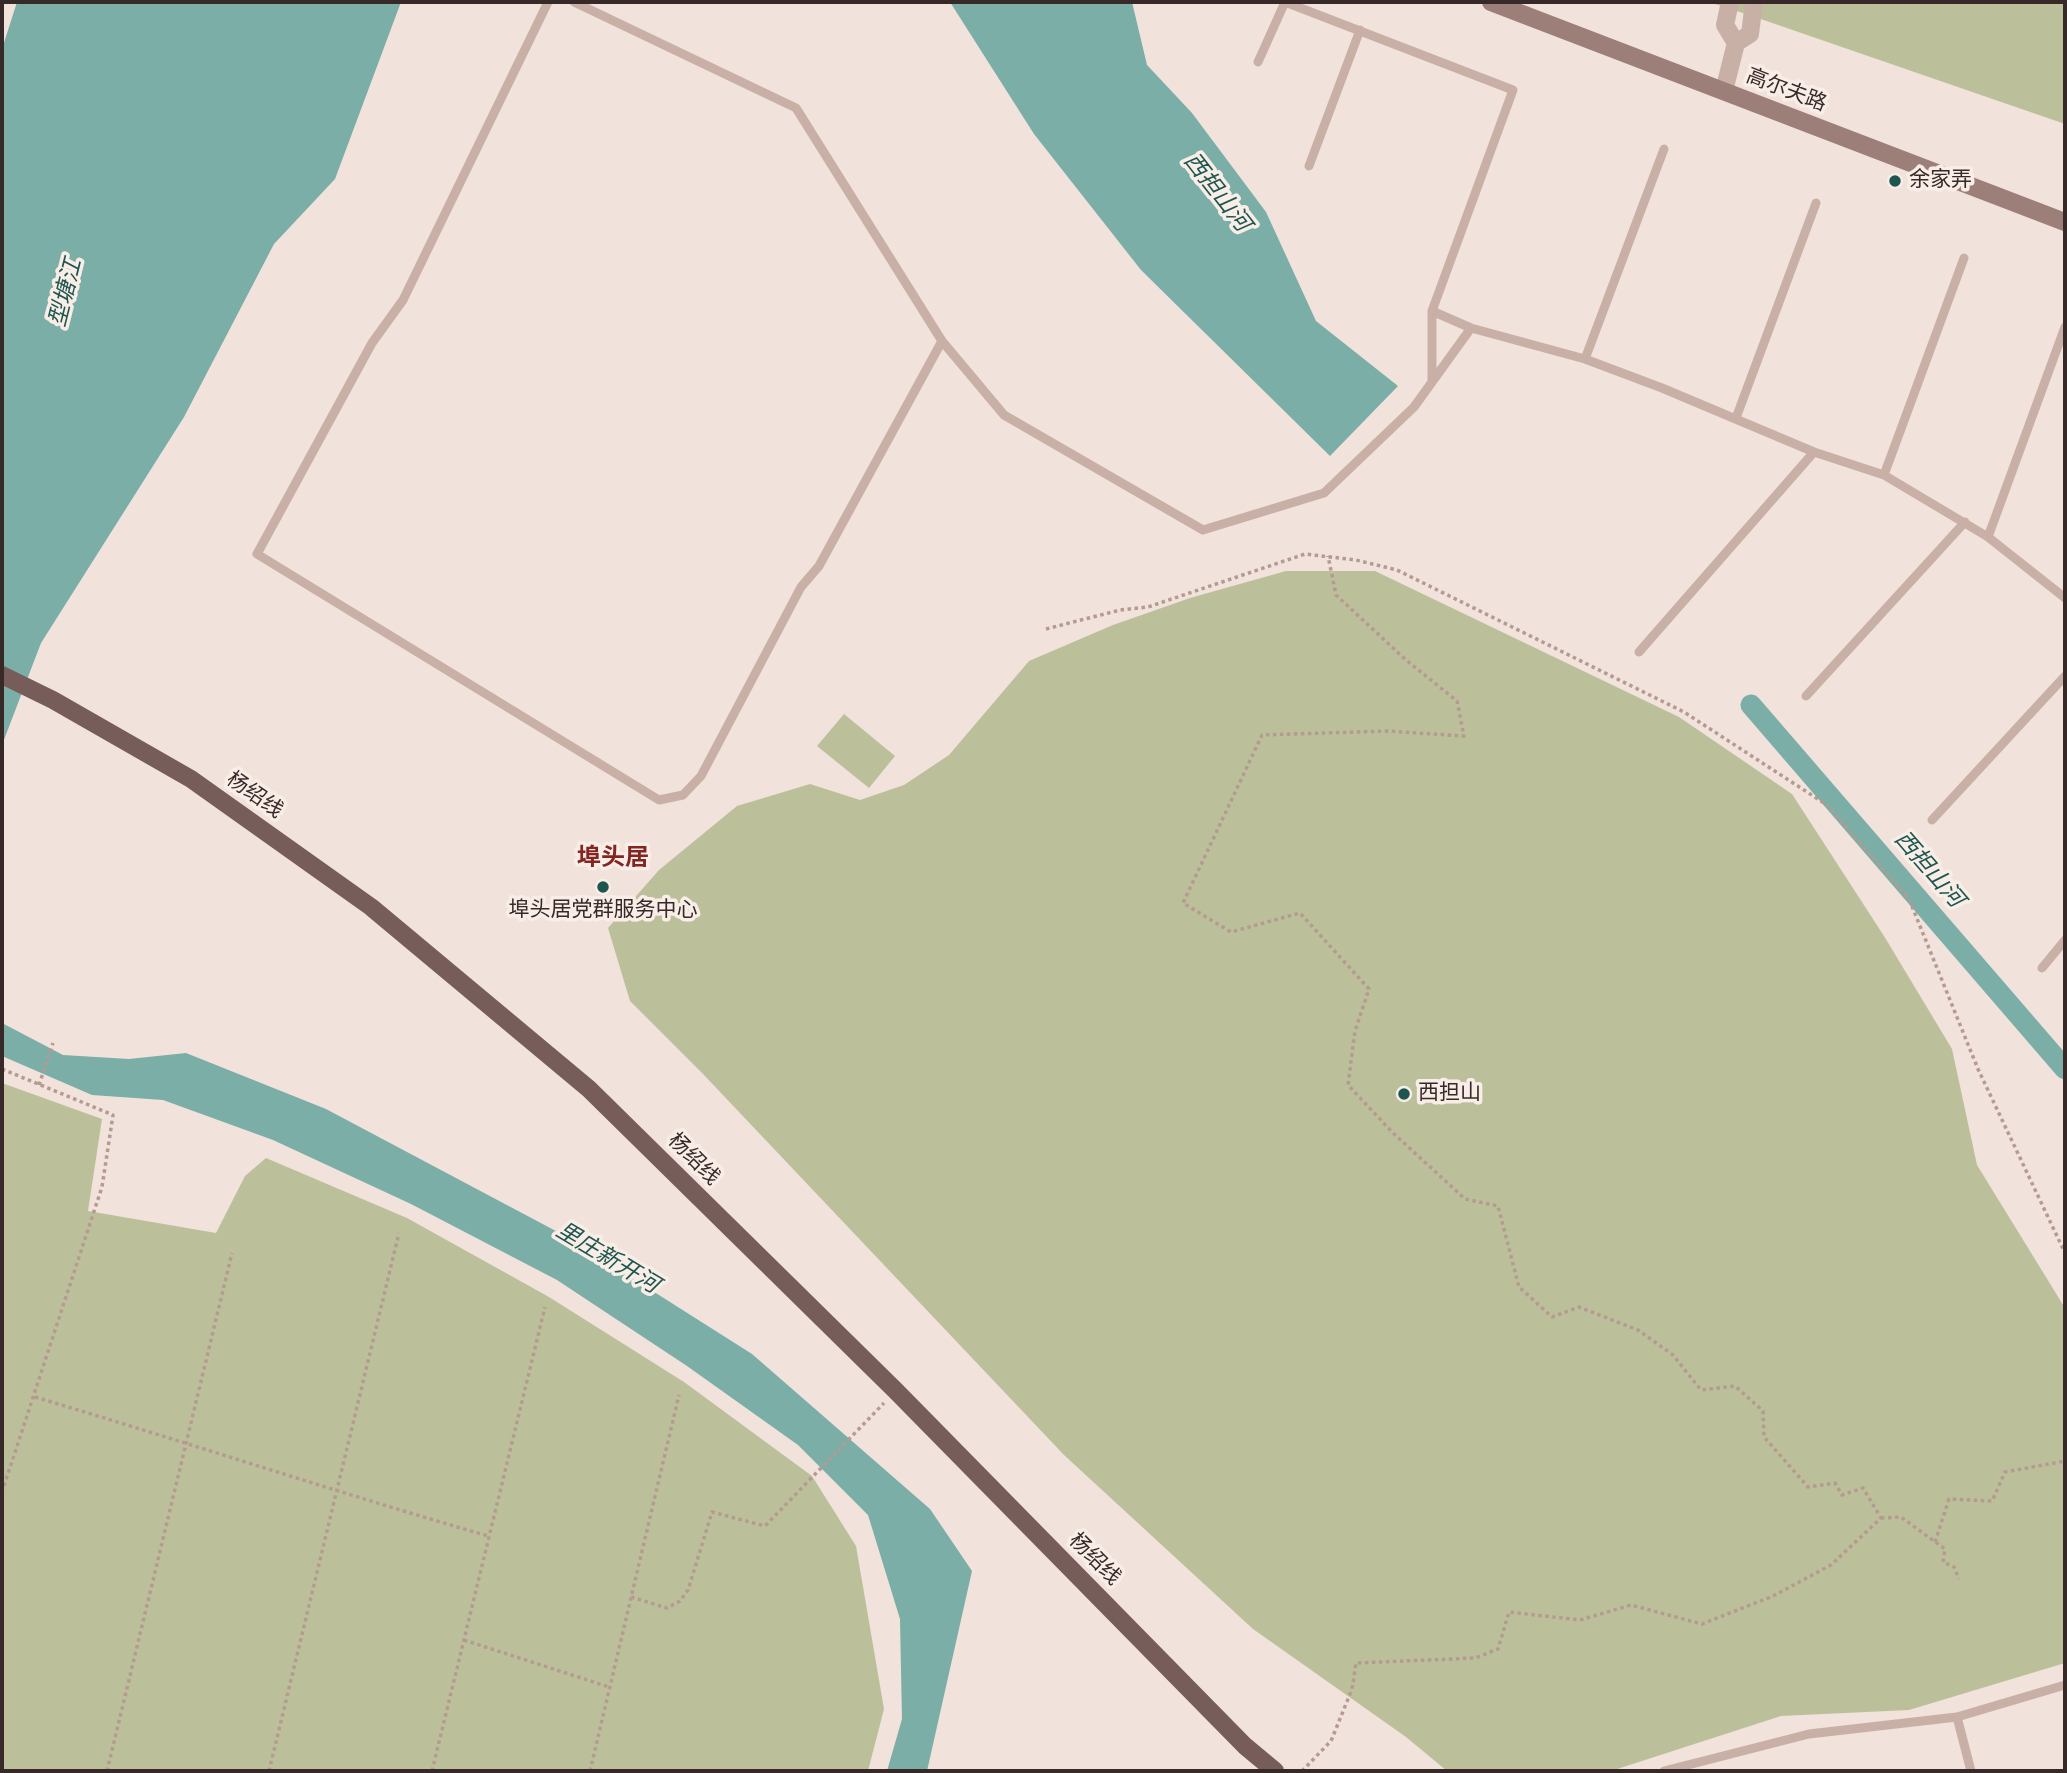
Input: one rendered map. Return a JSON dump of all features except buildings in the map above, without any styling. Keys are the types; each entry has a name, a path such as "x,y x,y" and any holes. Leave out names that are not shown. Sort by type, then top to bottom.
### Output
{"main road":[{"name":"杨绍线","path":"2,675 53,700 191,779 371,907 589,1089 896,1391 1245,1746 1275,1771"}],"street":[{"name":"高尔夫路","path":"1490,2 2065,222"},
{"path":"1730,2 1726,25 1737,43"},
{"path":"1724,91 1737,43 1750,34 1754,2"}],"lane":[{"path":"548,2 403,300 372,343 257,554 659,800 683,795 701,776 801,587 819,566 942,341"},
{"path":"574,2 796,108 942,341 1004,415 1203,530 1324,493 1415,407 1471,328"},
{"path":"1258,62 1285,2 1513,90 1432,311 1432,382"},
{"path":"1309,166 1360,30"},
{"path":"1585,359 1664,149"},
{"path":"1736,418 1816,203"},
{"path":"1884,475 1964,258"},
{"path":"1432,311 1471,328 1585,359 1736,418 1814,452 1884,475 1988,537 2065,598"},
{"path":"1988,537 2065,327"},
{"path":"1639,652 1814,452"},
{"path":"1806,696 1965,522"},
{"path":"1932,820 2065,676"},
{"path":"2042,968 2065,940"},
{"path":"1664,1771 1809,1734 1957,1717 2065,1685"},
{"path":"1957,1717 1971,1771"}],"path":[{"path":"1046,629 1119,610 1148,607 1304,554 1328,556 1397,570 1684,712 1828,805 1909,899 1978,1069 2065,1253"},
{"path":"1328,556 1336,595 1406,660 1457,701 1464,736 1386,732 1262,735 1183,903 1231,932 1300,913 1369,989 1355,1031 1348,1086 1392,1132 1465,1199 1498,1206 1519,1287 1552,1317 1579,1307 1639,1330 1672,1355 1701,1390 1735,1386 1763,1412 1764,1437 1808,1487 1835,1483 1842,1495 1863,1488 1881,1518"},
{"path":"39,1085 53,1043"},
{"path":"2,1069 113,1115 102,1187 2,1492"},
{"path":"269,1771 400,1233"},
{"path":"107,1771 232,1253"},
{"path":"432,1771 545,1307"},
{"path":"631,1597 667,1608 680,1601 688,1590 712,1512 765,1526 896,1391"},
{"path":"590,1771 679,1395"},
{"path":"34,1397 188,1442 336,1492 488,1536"},
{"path":"1935,1542 1949,1499 1992,1502 2005,1472 2065,1461"},
{"path":"1302,1771 1331,1741 1352,1689 1356,1663 1475,1658 1498,1649 1510,1612 1580,1620 1631,1605 1702,1624 1773,1596 1831,1565 1881,1518 1901,1517 1945,1549 1943,1562 1954,1567 1959,1579"},
{"path":"464,1640 609,1688"}],"green space":[{"path":"1709,2 2065,2 2065,124 1752,16"},
{"path":"1286,571 1375,571 1679,717 1792,794 1884,936 1952,1049 1977,1165 2065,1308 2065,1663 1909,1710 1781,1716 1611,1771 1447,1771 1406,1737 1253,1629 1064,1455 703,1074 630,1001 608,928 659,870 737,806 810,784 860,800 904,785 949,755 1029,661 1113,625 1190,598"},
{"path":"844,714 895,756 869,788 817,746"},
{"path":"2,1083 102,1119 88,1211 216,1233 245,1176 266,1158 407,1218 549,1297 684,1382 812,1476 856,1546 884,1709 868,1771 2,1771"}],"water":[{"name":"型塘江","path":"17,2 401,2 335,179 274,244 184,417 41,643 2,745 2,49"},
{"path":"950,2 1132,2 1147,65 1192,113 1266,212 1316,321 1398,386 1330,456 1141,270 1034,134"},
{"path":"2,1023 63,1055 129,1059 186,1053 326,1109 569,1238 752,1354 930,1509 972,1571 927,1771 887,1771 902,1719 900,1619 868,1515 798,1445 687,1366 557,1280 411,1204 273,1140 163,1100 92,1095 2,1056"}],"waterway":[{"name":"西担山河","path":"1751,705 2065,1069"}],"place":[{"name":"余家弄","path":"1895,181"},
{"name":"埠头居党群服务中心","path":"603,887"},
{"name":"西担山","path":"1404,1094"}],"district":[{"name":"埠头居","path":"613,859"}],"water label":[{"name":"里庄新开河","path":"607,1259"}]}
